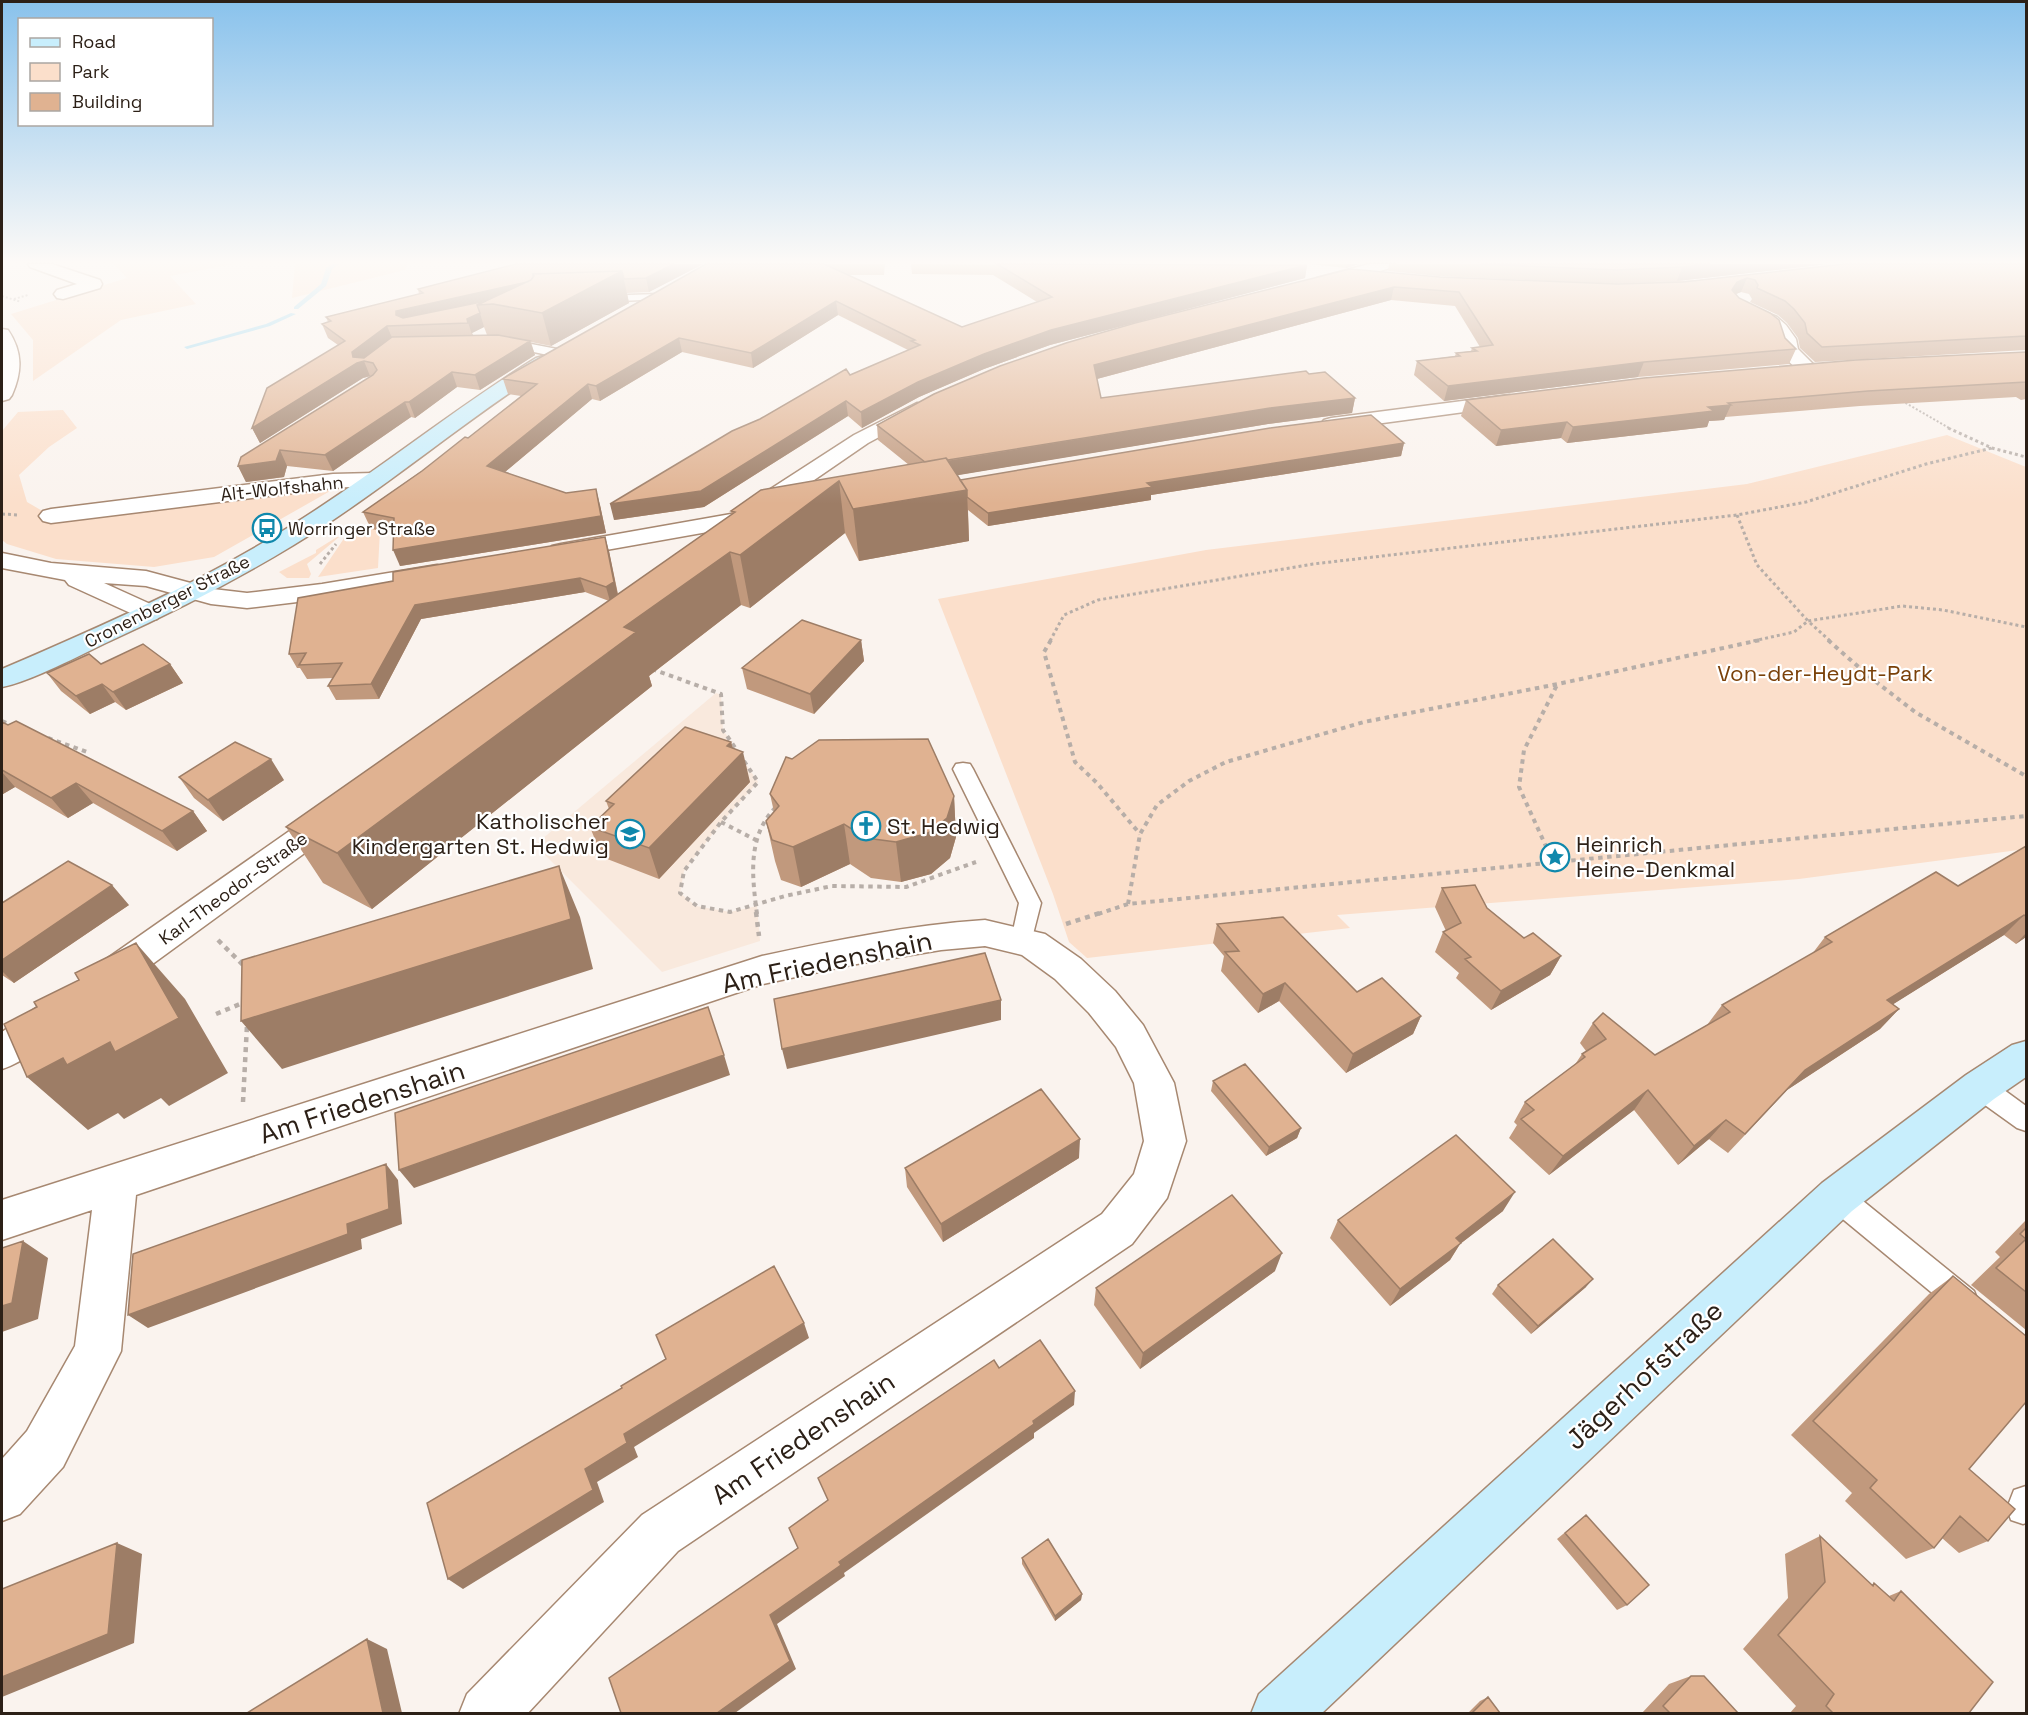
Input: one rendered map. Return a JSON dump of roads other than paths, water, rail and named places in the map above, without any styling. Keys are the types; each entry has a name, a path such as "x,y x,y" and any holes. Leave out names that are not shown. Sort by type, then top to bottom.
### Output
{"main road":[{"name":"Cronenberger Straße","path":"2,679 148,613 315,521 506,385 574,344"},
{"name":"Jägerhofstraße","path":"1279,1713 1837,1197 1980,1088 2026,1057"}],"street":[{"path":"2,395 9,380 11,354 7,344"},
{"path":"1787,372 1819,370 1789,351 1788,344"},
{"path":"1314,426 1534,398"},
{"path":"686,560 736,520 861,439 938,399"},
{"name":"Alt-Wolfshahn","path":"191,498 231,472"},
{"path":"801,479 825,493"},
{"name":"Alt-Wolfshahn","path":"51,516 333,481 374,480"},
{"path":"540,554 790,512"},
{"path":"2,560 30,570 134,577 159,581 191,591 235,600 274,598 459,568"},
{"path":"66,574 148,613"},
{"name":"Karl-Theodor-Straße","path":"2,1053 356,799"},
{"name":"Am Friedenshain","path":"2,1220 762,970 851,951 941,936 985,933 1027,942 1068,969 1102,1002 1130,1036 1154,1083 1165,1141 1152,1184 1116,1229 660,1533 487,1713"},
{"path":"2,1496 45,1449 98,1351 116,1182"}],"lane":[{"path":"509,344 557,353"},
{"path":"963,769 1030,903 1027,942"},
{"path":"1980,1088 2026,1120"},
{"path":"1837,1197 1981,1315"}],"waterway":[{"path":"187,347 198,344"}],"place":[{"name":"Worringer Straße","path":"267,528"},
{"name":"St. Hedwig","path":"866,826"},
{"name":"Katholischer Kindergarten St. Hedwig","path":"630,834"},
{"name":"Heinrich Heine-Denkmal","path":"1555,857"}],"park label":[{"name":"Von-der-Heydt-Park","path":"1825,673"}]}
